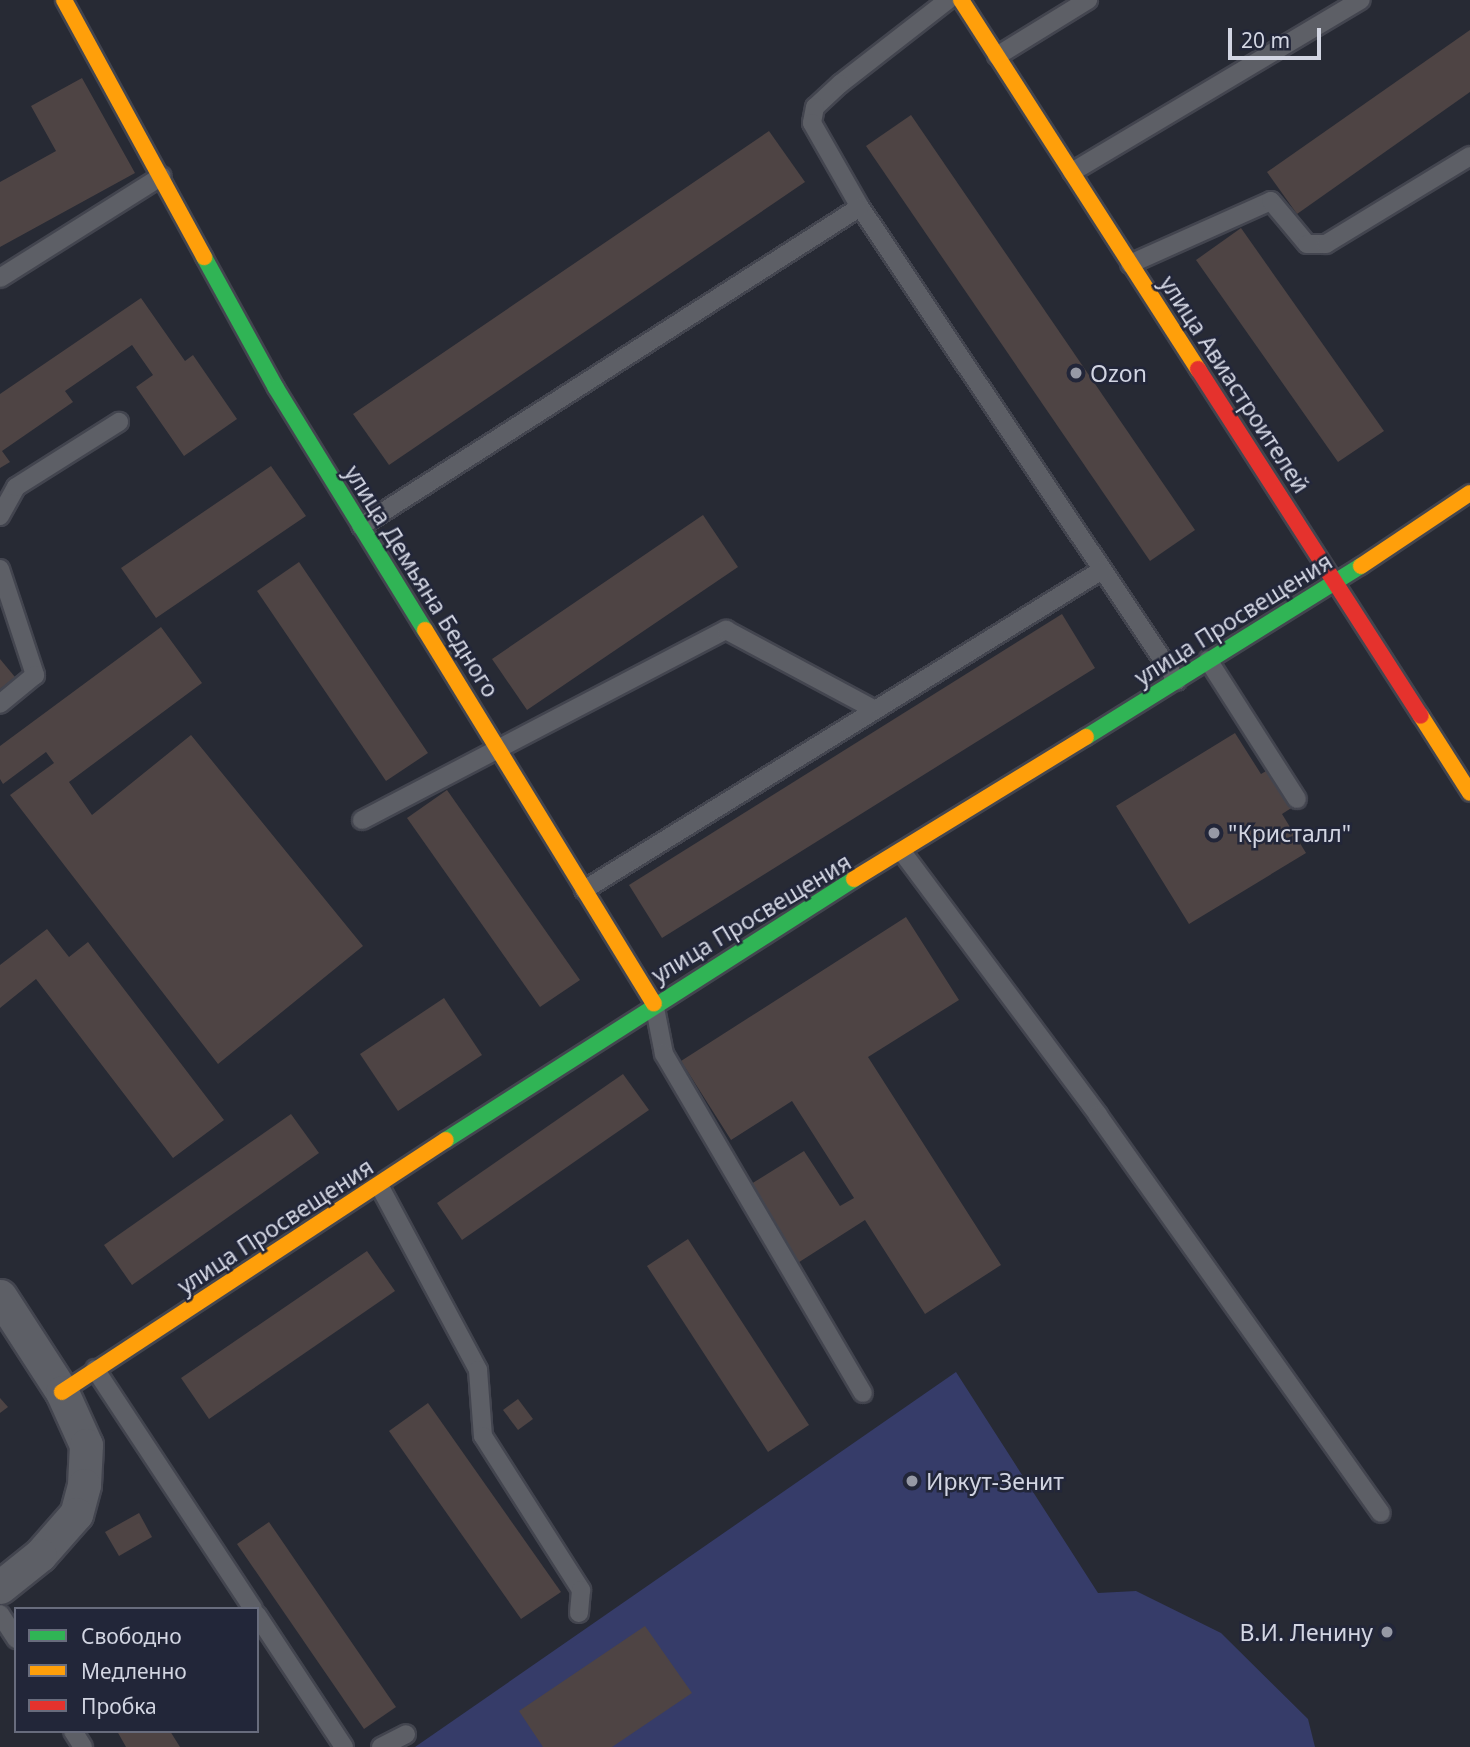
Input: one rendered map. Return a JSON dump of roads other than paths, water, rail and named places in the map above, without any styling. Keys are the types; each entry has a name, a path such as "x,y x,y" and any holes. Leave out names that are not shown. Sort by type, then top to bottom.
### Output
{"street":[{"name":"улица Демьяна Бедного","path":"64,0 276,388 654,1003"},
{"name":"улица Авиастроителей","path":"961,0 1470,793"},
{"name":"улица Просвещения","path":"62,1392 380,1186 654,1003 902,853 1335,583 1470,493"},
{"path":"0,1296 62,1392 86,1446 85,1485 76,1514 40,1555 0,1587"}],"lane":[{"path":"948,0 867,60 815,107 812,122 818,139 860,206 1177,681"},
{"path":"997,56 1088,0"},
{"path":"1072,172 1361,0"},
{"path":"1130,264 1271,201 1307,244 1326,244 1470,156"},
{"path":"0,278 162,176"},
{"path":"361,526 860,206"},
{"path":"0,516 16,487 119,422"},
{"path":"0,569 35,675 0,704"},
{"path":"584,890 1102,570"},
{"path":"362,820 726,630 875,710"},
{"path":"1209,660 1297,799"},
{"path":"902,853 1098,1115 1381,1513"},
{"path":"654,1003 664,1054 863,1393"},
{"path":"380,1186 478,1370 483,1437 581,1590 579,1613"},
{"path":"95,1369 252,1607"},
{"path":"0,1614 14,1636"},
{"path":"259,1618 344,1747"},
{"path":"381,1747 407,1734"}],"place":[{"name":"Ozon","path":"1076,373"},
{"name":"\"Кристалл\"","path":"1214,833"},
{"name":"Иркут-Зенит","path":"912,1481"},
{"name":"В.И. Ленину","path":"1387,1632"}]}
